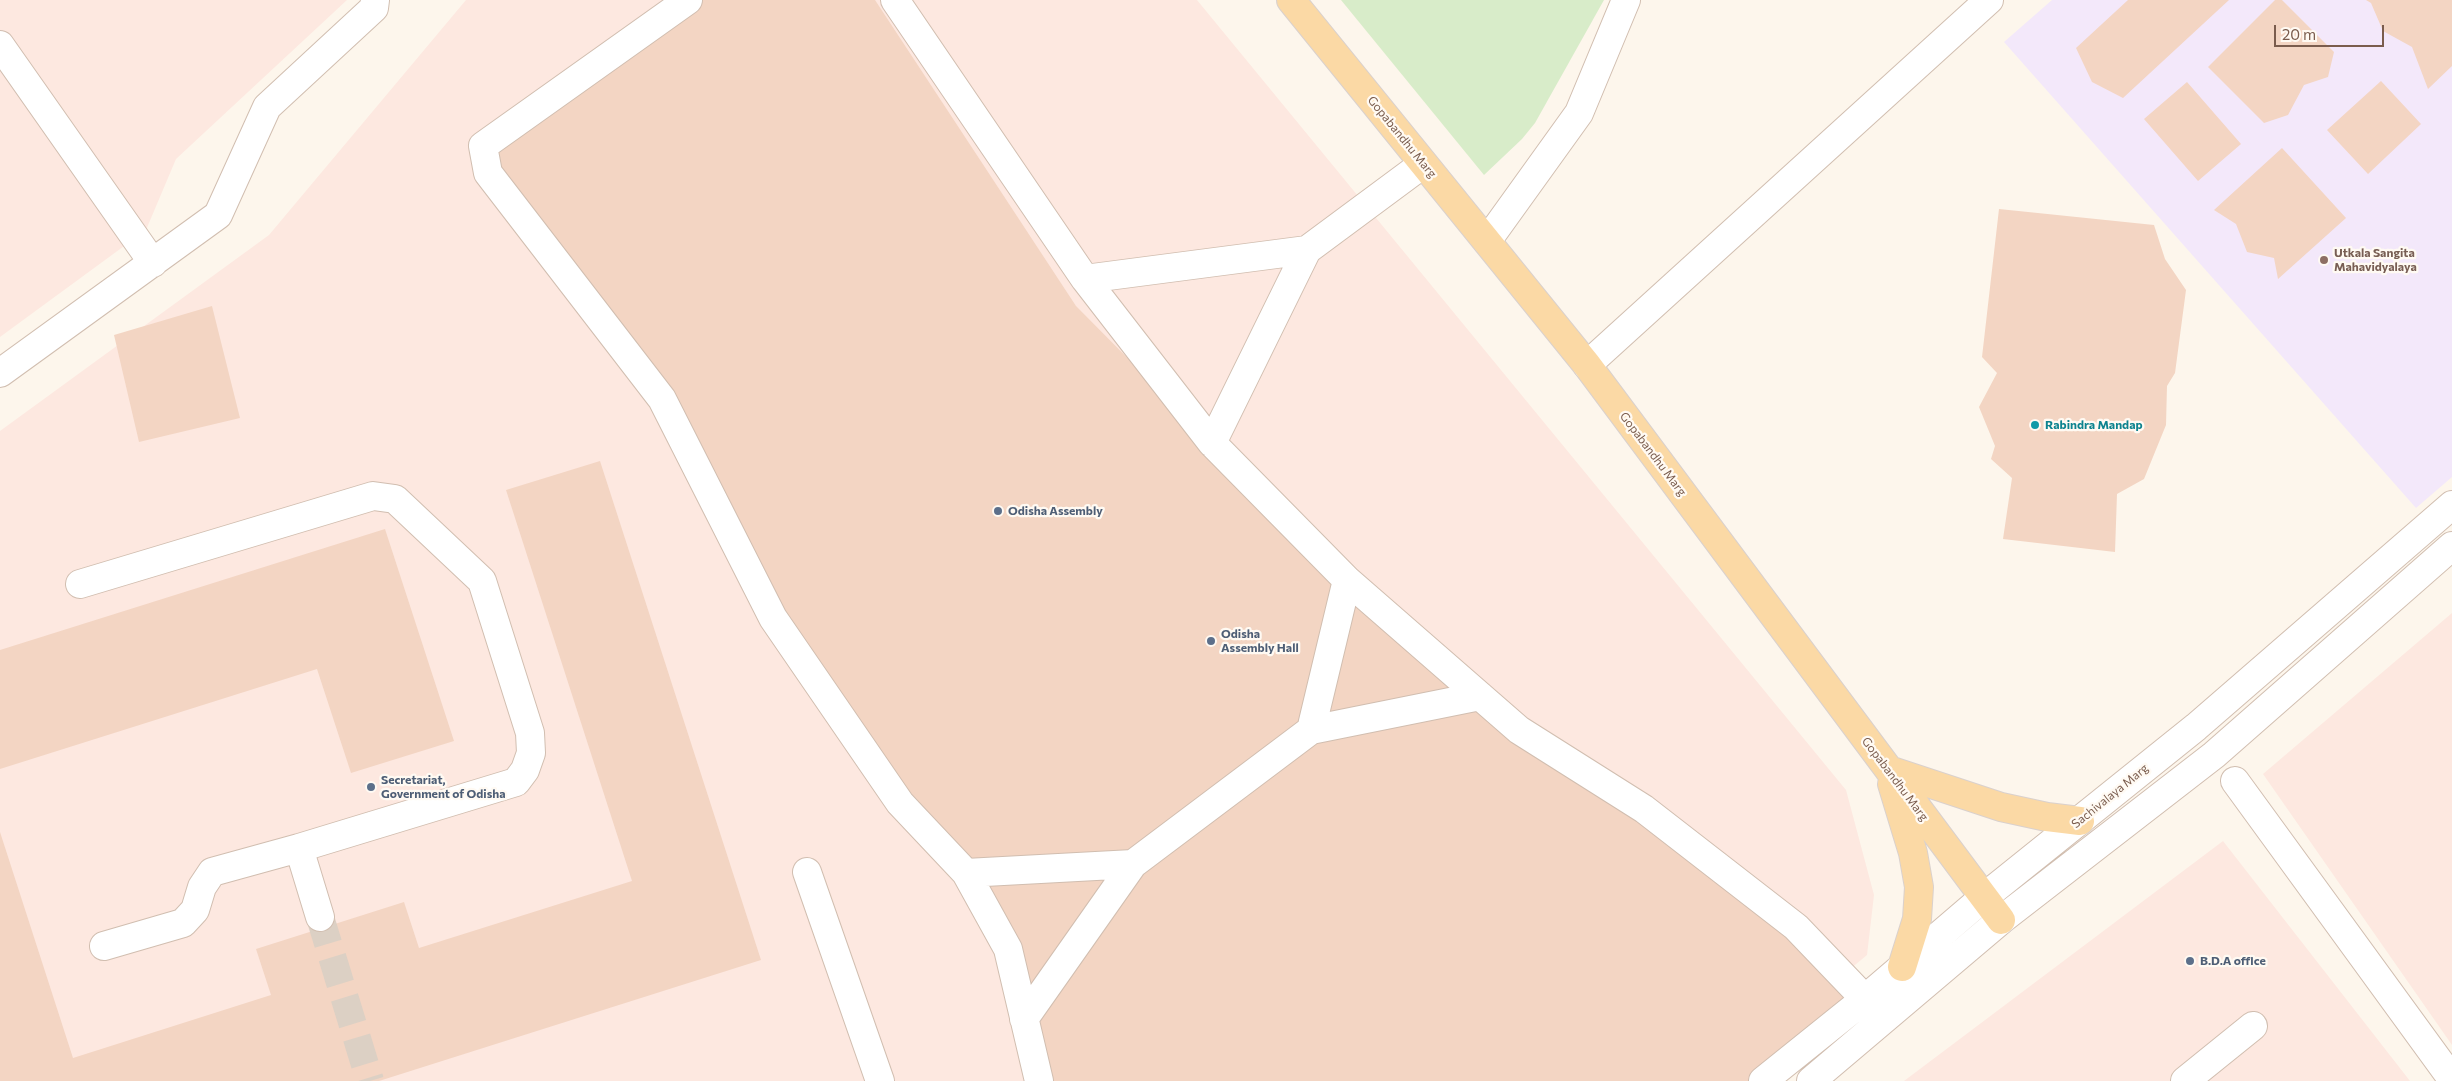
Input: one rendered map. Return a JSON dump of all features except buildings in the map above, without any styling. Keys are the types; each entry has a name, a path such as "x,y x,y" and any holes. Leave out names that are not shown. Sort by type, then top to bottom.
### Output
{"main road":[{"name":"Gopabandhu Marg","path":"1291,0 1587,365 2001,920"},
{"path":"1889,770 2001,807 2047,817 2080,821"},
{"path":"1889,770 1898,811 1913,854 1919,887 1917,919 1902,967"}],"street":[{"path":"0,373 218,215 267,107 374,8 375,0"},
{"path":"688,0 483,146 488,173 662,400 773,618 894,795 966,873 1008,949 1039,1081"},
{"path":"896,0 1085,279 1212,443 1347,580 1519,730 1644,809 1796,927 1865,999"},
{"path":"1487,241 1579,113 1626,0"},
{"path":"1587,365 1989,0"},
{"path":"0,45 153,263"},
{"path":"1212,443 1307,250 1423,164"},
{"path":"1085,279 1307,250"},
{"path":"80,584 373,496 396,499 482,580 530,733 531,753 525,770 516,782 299,848 212,872 202,887 195,910 183,924 104,946"},
{"name":"Sachivalaya Marg","path":"1763,1081 1865,999 1983,898 2196,727 2452,505"},
{"path":"1810,1081 2001,920 2214,755 2452,546"},
{"path":"1311,730 1347,580"},
{"path":"1024,1019 1133,864 1311,730 1480,696"},
{"path":"2235,782 2452,1079"},
{"path":"299,848 320,917"},
{"path":"966,873 1133,864"},
{"path":"807,872 880,1081"},
{"path":"2185,1081 2253,1026"}],"shaded area":[{"path":"0,0 347,0 176,159 146,230 0,337"},
{"name":"Odisha Assembly Hall","path":"466,0 1197,0 1846,790 1874,895 1867,955 1716,1081 0,1081 0,431 269,235"},
{"name":"Utkala Sangita Mahavidyalaya","path":"2052,0 2452,0 2452,477 2416,508 2004,42"},
{"path":"2452,613 2452,1045 2263,774"},
{"name":"B.D.A office","path":"2223,841 2410,1081 1904,1081"}],"green space":[{"path":"1341,0 1604,0 1535,123 1522,139 1484,175"}],"tunnel":[{"path":"320,917 370,1081"}],"place":[{"name":"Utkala Sangita Mahavidyalaya","path":"2324,260"},
{"name":"Rabindra Mandap","path":"2035,425"},
{"name":"Odisha Assembly","path":"998,511"},
{"name":"Odisha Assembly Hall","path":"1211,641"},
{"name":"Secretariat, Government of Odisha","path":"371,787"},
{"name":"B.D.A office","path":"2190,961"}]}
